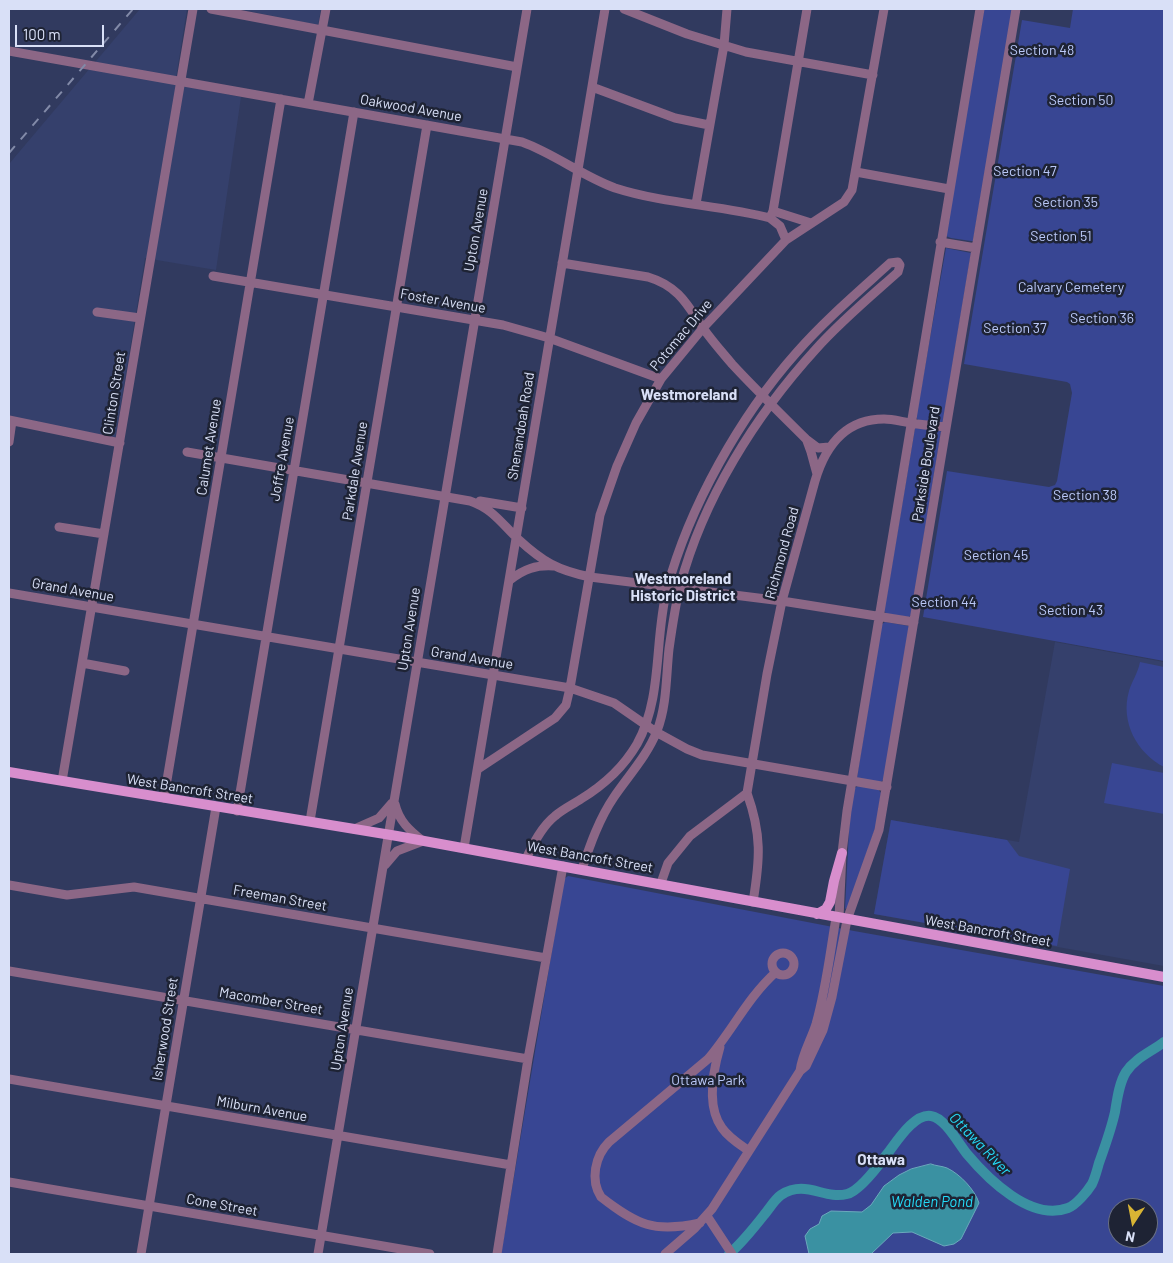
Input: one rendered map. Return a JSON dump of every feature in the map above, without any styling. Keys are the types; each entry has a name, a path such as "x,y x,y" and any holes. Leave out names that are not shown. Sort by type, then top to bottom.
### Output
{"main road":[{"name":"West Bancroft Street","path":"9,772 237,811 310,821 526,859 1164,977"},
{"path":"817,914 826,909 830,902 842,853"}],"street":[{"name":"Clinton Street","path":"62,781 193,9"},
{"path":"211,9 517,67"},
{"path":"308,104 326,9"},
{"name":"Upton Avenue","path":"318,1254 417,662 450,496 474,321 527,9"},
{"name":"Shenandoah Road","path":"464,848 604,9"},
{"path":"624,9 687,34 758,55 873,74"},
{"path":"696,204 724,46 727,9"},
{"path":"786,240 780,226 771,214 807,9"},
{"name":"Potomac Drive","path":"478,769 554,718 566,705 600,515 617,466 636,423 661,379 703,328 786,240 846,199 854,187 884,9"},
{"name":"Parkside Boulevard","path":"841,918 842,853 852,781 980,9"},
{"name":"Parkside Boulevard","path":"841,918 880,830 1016,9"},
{"name":"Oakwood Avenue","path":"9,51 505,138 531,145 578,171 629,192 811,222"},
{"path":"592,87 675,118 709,125"},
{"name":"Calumet Avenue","path":"164,798 281,99"},
{"name":"Joffre Avenue","path":"237,811 354,112"},
{"name":"Parkdale Avenue","path":"310,821 427,125"},
{"path":"856,172 950,189"},
{"path":"940,242 976,248"},
{"path":"562,262 661,281 677,292 689,305 703,328 729,360 806,439 818,448 829,447"},
{"path":"526,859 543,829 554,817 603,784 623,765 637,744 646,725 653,699 659,634 668,587 683,541 705,490 723,456 763,395 797,352 834,314 890,263 900,264 898,272 817,348 788,381 742,447 712,502 693,546 680,589 669,650 666,697 656,732 640,762 607,808 593,837 582,870"},
{"name":"Foster Avenue","path":"214,276 503,326 549,338 661,379"},
{"path":"97,312 140,318"},
{"name":"Richmond Road","path":"753,902 758,874 758,840 755,817 747,793 767,674 782,601 821,461 829,447 851,428 866,421 887,419 946,427"},
{"path":"9,442 11,421 120,443"},
{"path":"806,439 817,474"},
{"path":"187,452 522,508"},
{"path":"450,496 483,506 493,513 539,557 569,573 782,601 914,622"},
{"path":"59,527 104,534"},
{"path":"510,580 533,567 553,566"},
{"name":"Grand Avenue","path":"9,593 570,688 614,703 656,732 702,755 886,787"},
{"path":"82,663 125,671"},
{"path":"661,883 668,863 690,836 747,793"},
{"path":"354,829 379,818 394,801"},
{"path":"382,869 389,858 397,851 423,841 402,823 397,814 394,801"},
{"name":"Isherwood Street","path":"141,1254 216,807"},
{"path":"497,1254 528,1059 562,866"},
{"name":"Freeman Street","path":"9,885 67,894 134,887 546,958"},
{"path":"665,1254 707,1216 800,1071 801,1062 819,1009 841,918"},
{"name":"Macomber Street","path":"9,971 528,1059"},
{"path":"700,1224 685,1227 653,1227 629,1217 601,1197 596,1187 595,1176 598,1159 605,1146 708,1060 751,999 776,972"},
{"path":"721,1044 712,1094 716,1120 726,1134 749,1151"},
{"name":"Milburn Avenue","path":"9,1079 511,1165"},
{"name":"Cone Street","path":"9,1182 430,1254"},
{"path":"707,1216 732,1254"}],"shaded area":[{"path":"140,9 187,9 175,84 241,97 216,270 145,258 115,440 9,416 9,164"},
{"path":"238,9 321,9 318,25"},
{"path":"1055,642 1164,662 1164,966 874,914 891,820 1019,842"}],"green space":[{"path":"984,9 1013,9 973,241 971,241 946,236"},
{"name":"Calvary Cemetery","path":"1073,9 1164,9 1164,661 923,617 947,471 1049,487 1055,485 1057,481 1072,393 1070,384 964,364 1022,20 1070,28"},
{"path":"946,248 971,253 943,423 918,420 916,417"},
{"path":"915,428 940,430 941,432 911,615 909,617 887,614 884,611"},
{"path":"885,622 909,626 885,778 881,782 859,779 857,777 881,625"},
{"path":"1140,662 1164,667 1164,767 1146,754 1133,735 1129,725 1127,703 1129,691"},
{"path":"1112,763 1164,773 1164,814 1104,803"},
{"path":"858,786 878,789 881,793 876,826 848,907 845,909 850,810 855,788"},
{"path":"891,820 1007,840 1019,856 1070,869 1057,946 874,914"},
{"name":"Ottawa Park","path":"568,876 854,931 1164,986 1164,1254 501,1254 564,879"}],"water":[{"name":"Walden Pond","path":"931,1164 947,1168 962,1178 971,1188 979,1203 961,1239 954,1244 944,1246 912,1232 893,1233 871,1254 809,1254 805,1236 810,1229 819,1224 822,1216 831,1211 862,1212 871,1205 884,1186 899,1175 911,1169"}],"waterway":[{"name":"Ottawa River","path":"729,1254 747,1236 781,1195 799,1189 839,1195 847,1194 858,1188 874,1171 900,1136 918,1119 925,1116 931,1116 941,1121 986,1175 1011,1196 1025,1204 1040,1209 1054,1211 1068,1208 1081,1198 1093,1182 1112,1125 1120,1086 1126,1072 1139,1059 1164,1042"}],"railway":[{"path":"9,153 133,9"}],"district":[{"name":"Westmoreland","path":"689,395"},
{"name":"Westmoreland Historic District","path":"683,588"},
{"name":"Ottawa","path":"881,1160"}],"park label":[{"name":"Section 48","path":"1042,50"},
{"name":"Section 50","path":"1081,100"},
{"name":"Section 47","path":"1025,171"},
{"name":"Section 35","path":"1066,202"},
{"name":"Section 51","path":"1061,236"},
{"name":"Section 36","path":"1102,318"},
{"name":"Section 37","path":"1015,328"},
{"name":"Section 38","path":"1085,495"},
{"name":"Section 45","path":"996,555"},
{"name":"Section 44","path":"944,602"},
{"name":"Section 43","path":"1071,610"}]}
